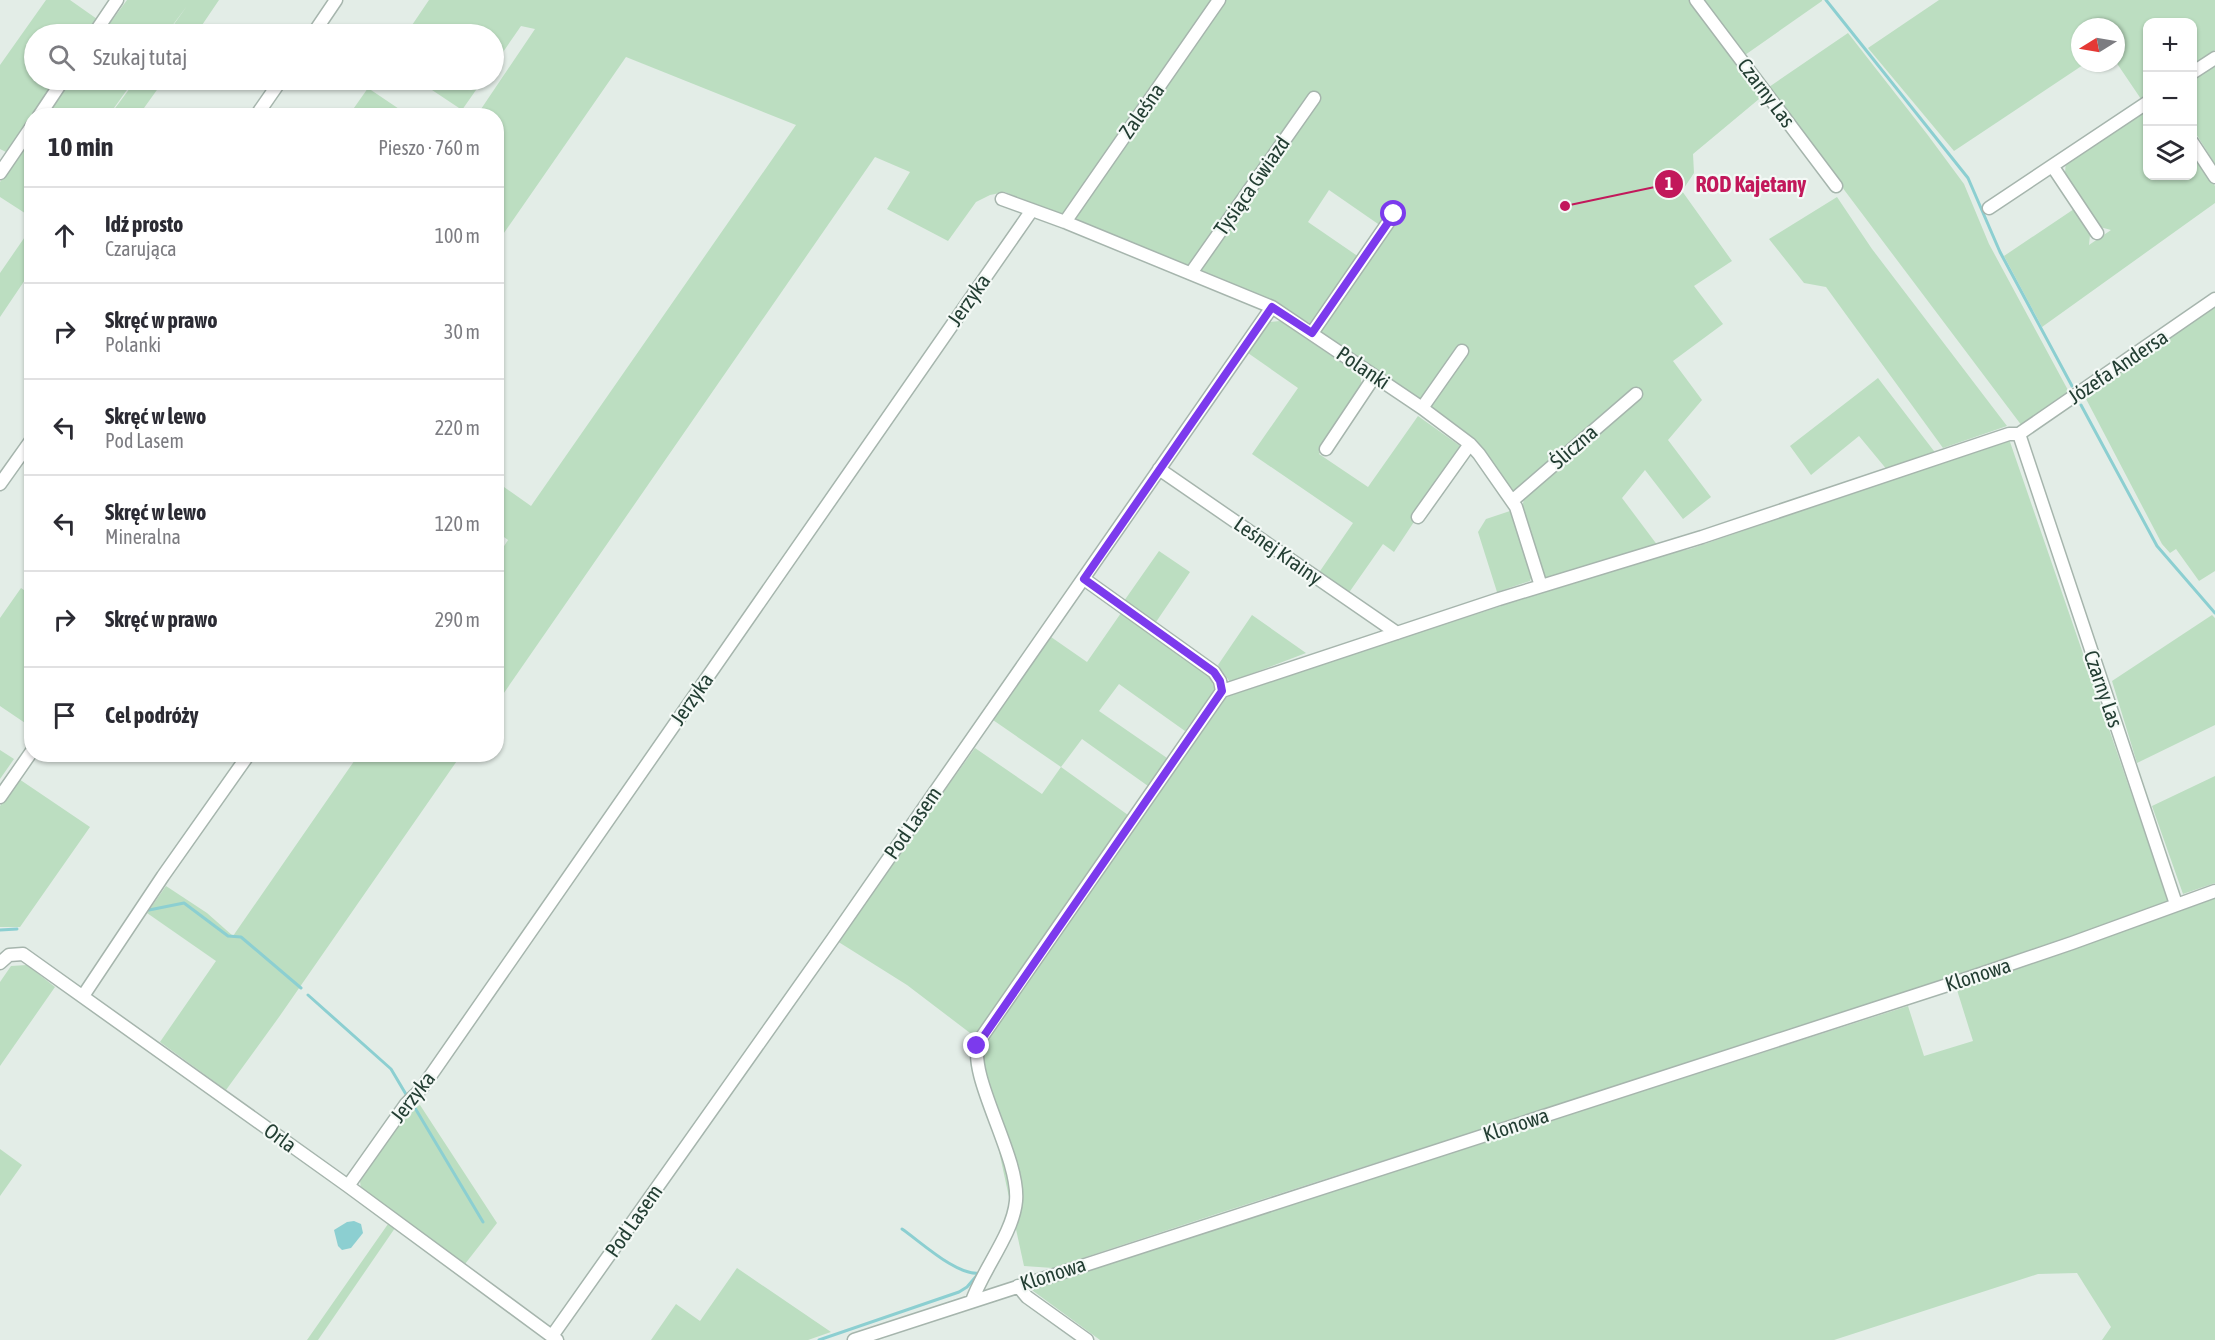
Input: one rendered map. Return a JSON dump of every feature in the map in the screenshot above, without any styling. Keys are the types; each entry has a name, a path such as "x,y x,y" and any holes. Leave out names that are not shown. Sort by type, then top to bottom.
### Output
{"street":[{"path":"101,24 117,0"},
{"path":"320,24 336,0"},
{"name":"Zaleśna","path":"1065,222 1219,0"},
{"name":"Czarny Las","path":"1696,0 1836,186"},
{"path":"2194,72 2215,58"},
{"path":"44,108 56,90"},
{"path":"262,108 274,90"},
{"name":"Tysiąca Gwiazd","path":"1191,273 1314,98"},
{"path":"1989,208 2143,105"},
{"path":"0,173 24,138"},
{"path":"2197,148 2215,177"},
{"path":"2053,167 2097,233"},
{"name":"Polanki","path":"1002,199 1065,222 1272,307 1422,408 1470,444 1512,501 1516,507 1541,586"},
{"name":"Jerzyka","path":"348,1186 406,1104 422,1088 1032,210"},
{"path":"1312,333 1394,214"},
{"name":"Józefa Andersa","path":"2019,434 2215,299"},
{"name":"Pod Lasem","path":"554,1338 1272,307"},
{"path":"1422,408 1462,351"},
{"path":"1326,450 1374,377"},
{"name":"Śliczna","path":"1512,501 1636,394"},
{"path":"972,1301 1011,1220 1016,1202 1012,1167 979,1071 976,1049 979,1041 1222,691 1541,586 1702,537 2008,435 2019,434"},
{"name":"Czarny Las","path":"2019,434 2176,904"},
{"path":"1418,517 1470,444"},
{"path":"0,484 24,450"},
{"name":"Leśnej Krainy","path":"1159,469 1397,633"},
{"path":"1084,579 1214,672 1220,681 1222,691"},
{"path":"0,797 24,762"},
{"path":"83,996 163,876 243,762"},
{"path":"2176,904 2215,891"},
{"name":"Klonowa","path":"854,1340 1969,978 2072,944 2176,904"},
{"name":"Orla","path":"0,963 9,955 23,954 348,1186 554,1338"},
{"path":"1018,1286 1024,1294 1087,1340"}],"green space":[{"path":"46,0 70,0 97,19 94,24 29,24"},
{"path":"127,0 219,0 203,24 174,24 187,6 174,24 109,24"},
{"path":"429,0 1213,0 1061,217 1005,192 990,195 976,202 948,241 887,209 910,172 875,157 504,693 504,546 508,540 504,537 504,487 531,506 796,125 626,57 504,233 504,108 482,108 494,90 504,90 504,75 535,29 521,26 504,51 504,24 413,24"},
{"path":"1224,0 1690,0 1765,94 1693,154 1694,173 1682,191 1732,261 1694,286 1723,324 1673,361 1702,400 1668,440 1711,497 1683,519 1645,470 1622,498 1658,546 1544,582 1522,508 1525,494 1512,493 1420,402 1320,331 1402,211 1397,205 1381,226 1329,190 1308,222 1359,257 1311,324 1269,300 1201,275 1200,269 1189,270 1072,221"},
{"path":"1704,0 1822,0 1822,1 1745,55"},
{"path":"1939,0 2215,0 2215,50 2197,62 2197,18 2143,18 2143,98 2141,99 2123,72 2125,72 2125,18 2071,18 2072,72 1954,151 1868,48"},
{"path":"24,31 24,90 49,90 37,108 24,108 24,126 6,152 0,149 0,65"},
{"path":"1848,33 1964,184 1989,244 2069,392 2022,426 1769,87"},
{"path":"2215,64 2215,164 2197,135 2197,76"},
{"path":"63,90 127,90 114,108 51,108"},
{"path":"129,90 157,90 144,108 115,108"},
{"path":"367,90 371,90 398,108 354,108"},
{"path":"432,90 476,90 463,108 459,108"},
{"path":"2143,110 2143,180 2197,180 2197,157 2215,186 2215,203 2042,327 2004,256 2074,209 2090,235 2089,245 2111,230 2100,227 2065,173 2066,160"},
{"path":"24,146 24,212 0,197 0,182"},
{"path":"1837,197 1872,249 2007,426 1943,448 1826,287 1804,283 1769,239"},
{"path":"24,238 24,281 0,317 0,273"},
{"path":"2215,304 2215,571 2199,581 2176,549 2170,553 2162,544 2084,395"},
{"path":"1280,321 1360,375 1362,386 1319,454 1368,487 1418,416 1463,448 1394,552 1383,544 1348,594 1318,574 1353,523 1252,454 1298,388 1248,353 1270,322"},
{"path":"1878,378 1937,455 1888,471 1859,436 1811,475 1790,446"},
{"path":"2009,439 2169,903 1771,1036 1053,1268 1024,1266 974,1036 907,985 837,941 975,748 1042,794 1061,767 1128,815 1066,903 1010,992 1077,911 1228,695 1648,558 1690,549"},
{"path":"1513,510 1533,573 1530,581 1497,592 1478,532 1486,519"},
{"path":"1159,551 1190,572 1156,622 1124,601"},
{"path":"21,588 24,590 24,722 0,706 0,618"},
{"path":"1121,613 1210,677 1215,690 1185,731 1119,684 1099,711 1167,758 1148,786 1082,739 1061,767 993,720 1051,637 1087,662"},
{"path":"1252,615 1306,653 1230,682 1218,665"},
{"path":"2212,615 2215,618 2215,725 2137,763 2112,681"},
{"path":"0,750 14,759 0,779"},
{"path":"353,762 456,762 226,1090 160,1042 216,961 147,913 166,886 207,913 233,936"},
{"path":"2215,776 2215,883 2183,894 2152,806"},
{"path":"19,779 90,827 20,927 0,927 0,806"},
{"path":"2215,898 2215,1340 2102,1340 2111,1327 2077,1273 2038,1274 1834,1340 1100,1340 1029,1288 1908,1006 1924,1056 1973,1041 1957,990"},
{"path":"27,965 55,987 0,1066 0,982 11,966"},
{"path":"420,1105 497,1223 465,1264 361,1190 360,1181 410,1110"},
{"path":"0,1149 22,1165 0,1196"},
{"path":"388,1224 395,1228 318,1340 307,1340"},
{"path":"737,1268 831,1332 808,1340 651,1340 676,1304 700,1321"}],"water":[{"path":"354,1221 361,1224 363,1233 351,1248 342,1250 338,1246 334,1230 347,1222"}],"waterway":[{"path":"1826,0 1968,178 2000,252 2072,386"},
{"path":"2081,405 2157,546 2215,613"},
{"path":"149,910 184,903 228,936 241,937 301,988"},
{"path":"0,930 17,929"},
{"path":"308,995 391,1069 407,1096"},
{"path":"415,1108 483,1222"},
{"path":"819,1340 959,1292 967,1287 979,1273 970,1273 950,1264 902,1229"}],"place":[{"name":"ROD Kajetany","path":"1565,206"}],"route":[{"path":"977,1046 1222,691 1220,681 1214,672 1084,579 1272,307 1312,333 1394,214"}]}
